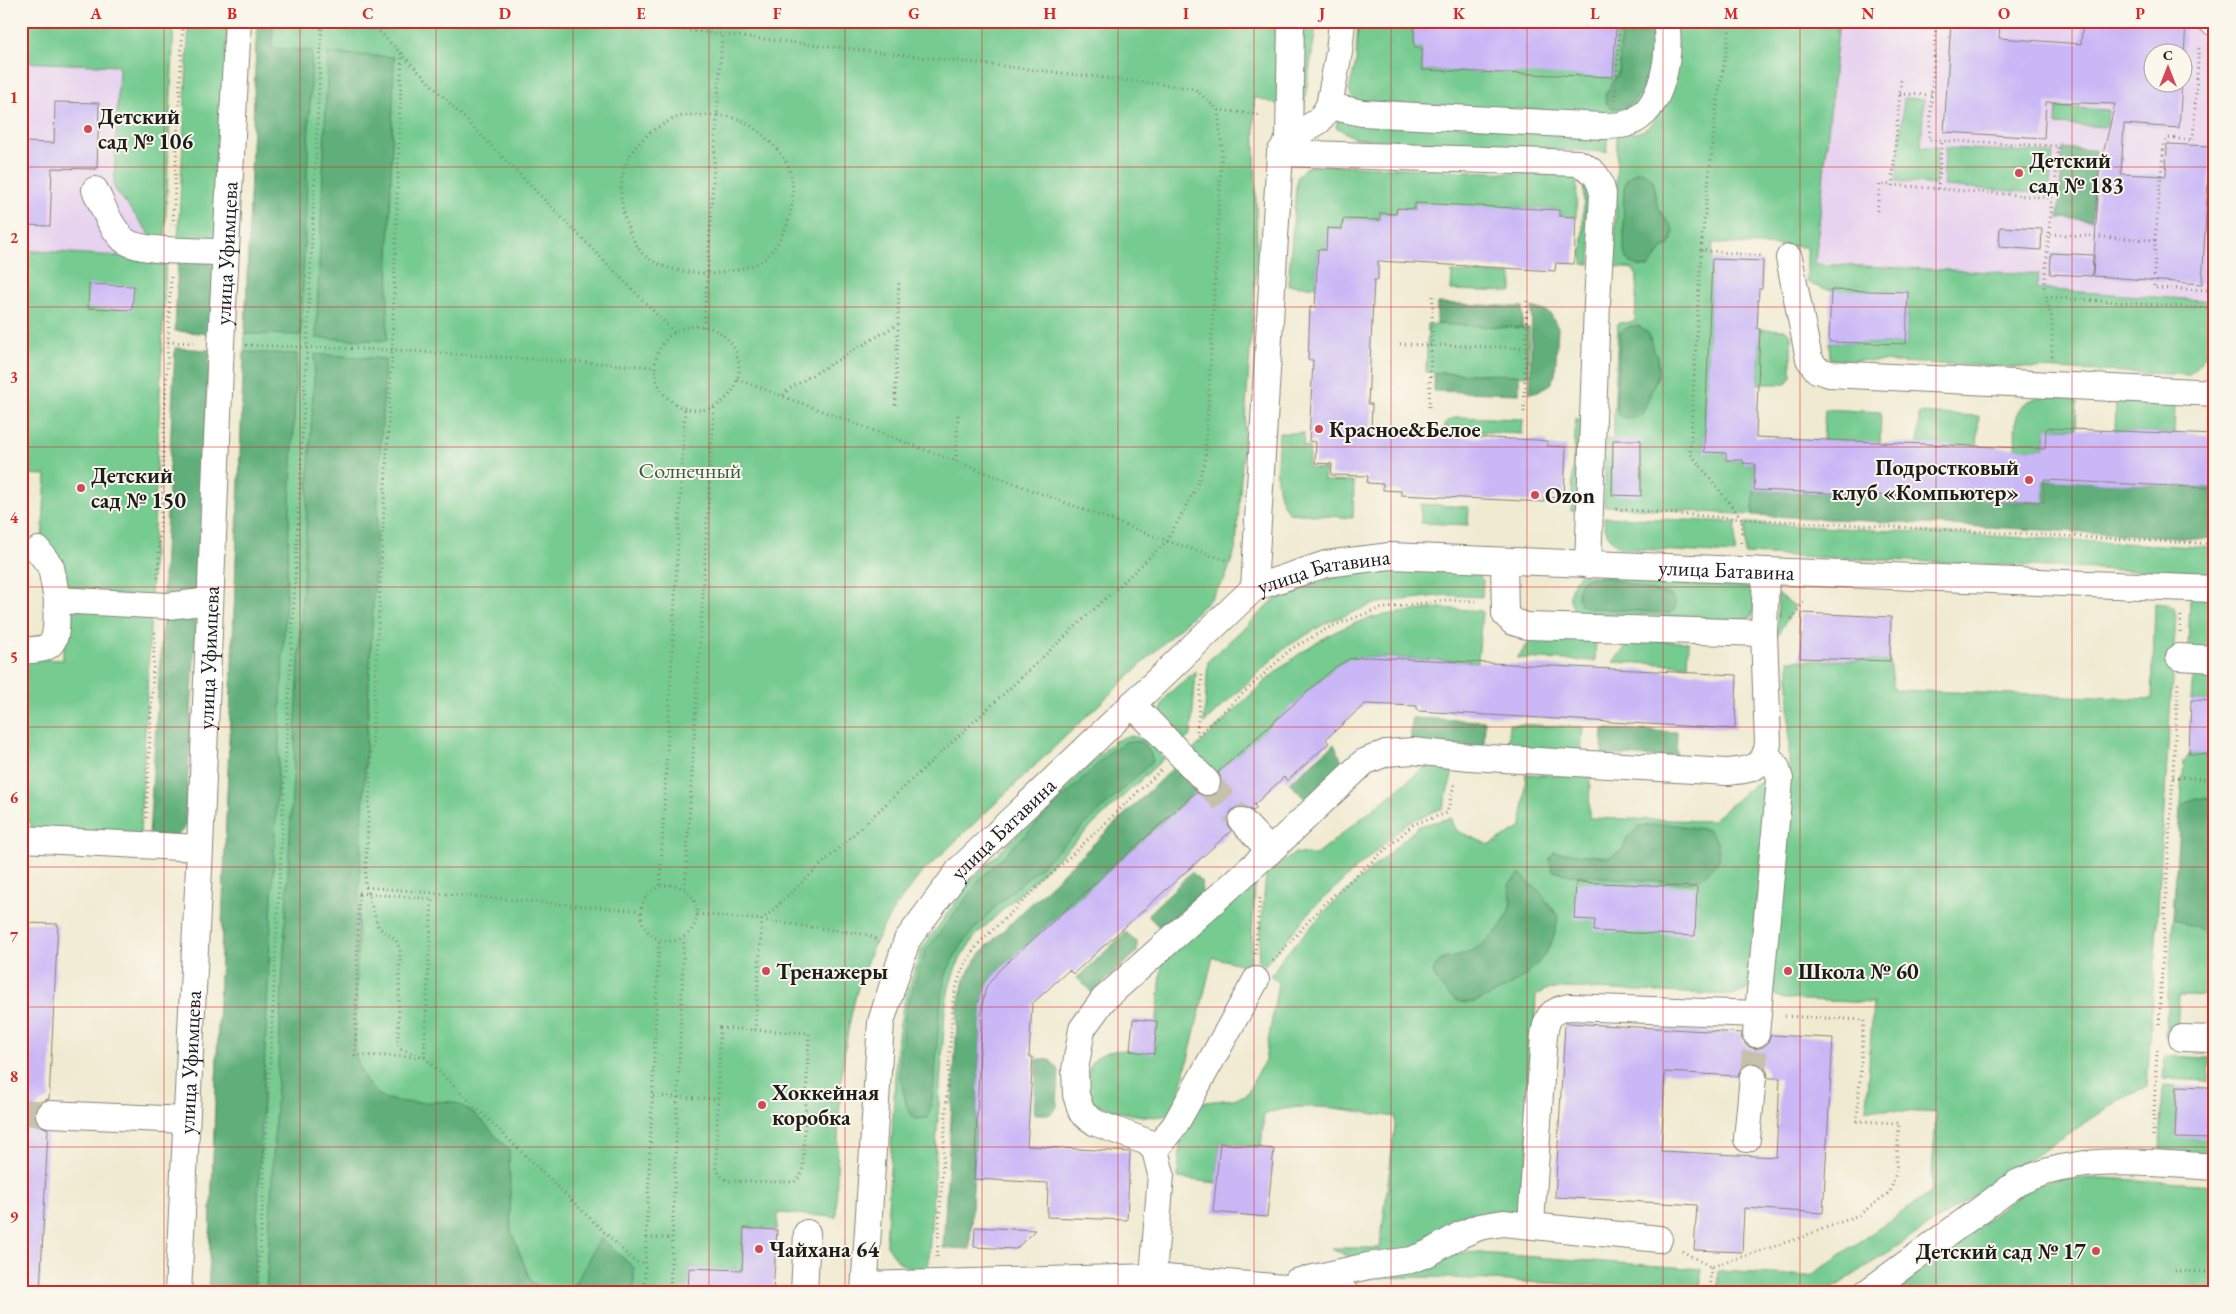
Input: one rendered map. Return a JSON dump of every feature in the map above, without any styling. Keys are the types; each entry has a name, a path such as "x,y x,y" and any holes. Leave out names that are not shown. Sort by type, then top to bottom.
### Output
{"street":[{"name":"улица Уфимцева","path":"178,1293 238,21"},
{"path":"1254,588 1286,136 1291,21"},
{"path":"1286,136 1319,121 1329,106 1340,52 1342,21"},
{"path":"1329,106 1362,113 1613,126 1629,124 1646,113 1658,96 1665,62 1666,21"},
{"path":"1286,136 1578,163 1589,169 1599,178 1603,194 1597,303 1588,565"},
{"path":"95,190 116,230 124,240 138,247 226,252"},
{"path":"1789,258 1809,360 1817,370 1830,374 2215,393"},
{"path":"21,650 38,651 48,648 53,641 57,600 51,567 38,550"},
{"name":"улица Батавина","path":"864,1289 881,1022 907,940 960,869 1254,588 1326,564 1390,556 2215,589"},
{"path":"1504,562 1505,614 1513,622 1527,626 1764,633"},
{"path":"1153,1277 1161,1174 1155,1150 1147,1142 1096,1123 1082,1113 1076,1095 1075,1070 1082,1029 1103,1000 1267,854 1364,762 1386,753 1413,751 1462,756 1727,772 1750,770 1767,755 1768,744 1764,633 1766,571"},
{"path":"57,600 168,606 210,600"},
{"path":"2179,657 2215,659"},
{"path":"1132,704 1208,782"},
{"path":"1531,1224 1544,1035 1547,1019 1556,1010 1569,1007 1757,1024 1780,779 1776,766 1767,755"},
{"path":"1242,821 1267,854"},
{"path":"21,839 200,848"},
{"path":"1155,1150 1175,1125 1256,980"},
{"path":"2166,1038 2215,1039"},
{"path":"1747,1138 1753,1077"},
{"path":"48,1114 186,1120"},
{"path":"1866,1293 2017,1184 2039,1173 2082,1164 2114,1162 2215,1167"},
{"path":"1276,1287 1318,1275 1411,1260 1479,1227 1503,1222 1659,1239"},
{"path":"804,1293 807,1233"},
{"path":"864,1289 936,1283 1124,1285 1153,1277 1346,1293"}],"path":[{"path":"183,21 168,342 202,343"},
{"path":"258,1293 308,347 322,21"},
{"path":"369,21 675,333"},
{"path":"605,21 1195,89 1218,110 1286,136"},
{"path":"1613,126 1620,21"},
{"path":"1731,21 1716,111 1701,250 1690,453 1742,519 1741,545"},
{"path":"1936,21 1929,140 2058,146 2044,289 2052,320 2051,385"},
{"path":"2207,290 2154,288 2155,240 2164,143 2168,138 2193,140 2208,29"},
{"path":"704,327 722,34"},
{"path":"402,53 392,350 366,888 378,927 396,940 400,950 398,1043 400,1049 424,1057 635,1262 646,1263"},
{"path":"1892,186 1901,79"},
{"path":"1900,94 1932,95"},
{"path":"756,1030 762,920 1167,541 1197,486 1206,461 1222,147 1218,110"},
{"path":"718,115 742,121 769,141 788,166 792,188 792,207 782,235 762,261 734,270 708,274 671,270 642,253 625,224 621,192 625,167 633,149 649,134 678,117 718,115"},
{"path":"1938,189 1942,140"},
{"path":"1877,211 1880,184 2052,198"},
{"path":"2050,234 2155,240"},
{"path":"1701,250 1789,258"},
{"path":"894,405 899,281"},
{"path":"1429,407 1433,296"},
{"path":"2046,297 2215,309"},
{"path":"1524,412 1528,300"},
{"path":"783,395 789,389 898,324"},
{"path":"704,327 722,334 731,344 736,354 737,378 726,398 714,408 696,410 685,408 671,400 660,388 655,367 658,354 664,342 675,333 686,328 704,327"},
{"path":"239,344 392,350 655,367"},
{"path":"1400,344 1526,348"},
{"path":"737,378 1167,541 1231,562 1254,588"},
{"path":"660,885 685,408"},
{"path":"685,888 714,408"},
{"path":"956,461 958,415"},
{"path":"1590,506 1742,519 2215,544"},
{"path":"2151,1164 2166,1038 2172,777 2183,587"},
{"path":"936,1283 953,1000 956,984 964,963 980,942 1291,649 1330,627 1378,609 1447,600 1504,602"},
{"path":"1256,980 1322,905 1407,830 1414,824 1447,812 1462,756"},
{"path":"2172,777 2215,779"},
{"path":"1256,980 1254,952 1267,854"},
{"path":"671,884 685,888 694,899 697,914 692,928 684,938 673,941 659,939 649,933 644,927 640,911 646,896 660,885 671,884"},
{"path":"366,888 640,911"},
{"path":"360,893 432,899 424,1057 355,1054 360,893"},
{"path":"697,914 762,920 869,935 901,960"},
{"path":"670,1293 684,938"},
{"path":"644,1293 659,939"},
{"path":"1659,1239 1711,1267 1775,1247 1859,1215 1890,1192 1896,1173 1899,1123 1857,1121 1864,1020 1757,1024"},
{"path":"720,1028 809,1033 803,1168 800,1177 794,1182 728,1181 720,1175 716,1168 717,1100 720,1028"},
{"path":"653,1096 717,1100"},
{"path":"647,1238 672,1238"},
{"path":"1708,1293 1711,1267"},
{"path":"2175,1271 2215,1272"}],"shaded area":[{"name":"Детский сад № 106","path":"21,21 159,21 149,325 21,318"},
{"name":"Детский сад № 183","path":"1839,21 2215,21 2215,301 2037,289 2039,274 1815,264"}],"green space":[{"path":"21,21 174,21 165,237 152,237 114,188 119,66 21,62"},
{"path":"189,21 228,21 217,235 210,240 178,240"},
{"name":"Солнечный","path":"257,21 1317,21 1303,112 1254,97 1257,253 1236,547 1225,579 1210,599 920,875 889,918 869,957 848,1029 840,1105 836,1217 778,1213 777,1230 744,1228 742,1270 689,1268 688,1293 208,1293"},
{"path":"257,21 273,21 272,48 312,51 301,335 245,334"},
{"path":"1358,21 1414,21 1414,47 1422,48 1422,70 1613,76 1616,27 1588,25 1587,21 1657,21 1655,72 1637,105 1619,114 1358,102 1351,96 1349,90 1356,61"},
{"path":"1612,21 1652,21 1654,34 1654,58 1647,81 1634,101 1624,109 1612,108 1606,103 1605,95 1619,71 1621,28 1618,23"},
{"path":"1676,21 1839,21 1815,264 2039,274 2037,289 2215,301 2214,347 2189,375 1830,359 1829,342 1906,344 1908,292 1841,291 1816,286 1807,282 1807,247 1713,243 1704,451 1726,453 1726,460 1743,460 1743,463 1755,464 1753,515 1604,506 1606,439 1613,440 1618,323 1635,322 1637,276 1633,269 1615,267 1617,133 1634,133 1644,130 1653,122 1660,111 1669,81"},
{"path":"328,53 394,57 387,341 316,338"},
{"path":"1904,98 1924,99 1921,147 1938,147 1935,185 1896,181"},
{"path":"2057,107 2108,110 2107,127 2056,124"},
{"path":"1337,121 1607,132 1607,152 1354,138 1336,127"},
{"path":"1945,148 2053,153 2049,194 1943,186"},
{"path":"2063,148 2096,150 2092,220 2058,218"},
{"path":"1314,164 1577,176 1576,217 1559,216 1558,210 1504,207 1503,213 1415,203 1415,209 1397,208 1396,214 1381,213 1380,220 1343,219 1342,229 1327,228 1326,250 1318,249 1316,287 1288,285 1297,177 1304,169"},
{"path":"1638,171 1644,172 1653,180 1658,207 1672,227 1673,232 1670,245 1662,249 1649,267 1633,264 1627,259 1624,251 1623,204 1625,187 1628,178"},
{"path":"1584,187 1592,197 1590,264 1582,264"},
{"path":"21,250 166,259 151,596 70,593 42,542 46,475 21,474"},
{"path":"178,259 210,261 215,268 211,334 175,331"},
{"path":"1452,272 1512,275 1512,292 1451,290"},
{"path":"1437,303 1523,307 1522,328 1437,324"},
{"path":"1532,307 1550,313 1558,328 1555,375 1550,384 1530,393"},
{"path":"1428,324 1529,328 1528,376 1426,372"},
{"path":"1631,326 1639,326 1649,334 1653,349 1658,356 1658,375 1642,415 1635,418 1625,418 1618,414 1616,405 1620,332"},
{"path":"1760,329 1786,330 1791,335 1791,376 1786,384 1758,384"},
{"path":"175,348 210,350 198,591 163,595"},
{"path":"244,352 297,354 254,1293 208,1293"},
{"path":"315,354 385,359 359,893 355,1054 360,1069 372,1089 389,1099 400,1102 447,1102 458,1104 479,1118 509,1150 511,1231 531,1282 547,1289 560,1291 569,1288 576,1282 601,1238 634,1268 634,1293 266,1293"},
{"path":"1434,373 1519,375 1519,394 1434,391"},
{"path":"2072,396 2077,403 2076,429 2046,428 2045,449 2015,448 2017,416 2026,403 2040,397"},
{"path":"2116,398 2175,401 2174,433 2115,431"},
{"path":"1825,409 1881,412 1880,443 1823,440"},
{"path":"1919,413 1979,416 1977,447 1918,444"},
{"path":"1456,417 1523,419 1522,434 1444,430 1446,422"},
{"path":"1576,418 1581,420 1580,511 1571,511"},
{"path":"1279,433 1304,433 1303,446 1310,447 1308,468 1325,469 1324,481 1354,482 1353,518 1289,513 1283,504 1278,485"},
{"path":"2044,480 2215,488 2215,539 1753,515 1754,490 2043,502"},
{"path":"1421,504 1469,507 1468,525 1421,523"},
{"path":"1604,517 1736,522 1735,554 1620,548 1608,534"},
{"path":"1746,523 2215,548 2215,574 1745,554"},
{"path":"1405,566 1475,570 1483,581 1482,597 1446,595 1377,603 1328,622 1286,647 1204,723 1208,661 1273,601 1308,586 1354,571"},
{"path":"1579,575 1749,580 1758,589 1752,616 1745,620 1589,613 1577,611 1571,603 1571,587"},
{"path":"1592,577 1610,578 1670,595 1675,602 1675,609 1670,613 1589,608 1581,605 1578,590 1581,581"},
{"path":"1778,594 1795,606 1777,636"},
{"path":"2190,598 2215,599 2215,650 2188,649"},
{"path":"2155,603 2167,604 2174,608 2176,616 2147,1087 2120,1100 1826,1293 1717,1292 1718,1271 1810,1276 1931,1192 1936,1113 1866,1109 1873,1003 1784,999 1775,995 1769,983 1789,771 1789,660 1890,661 1894,690 2152,699"},
{"path":"1440,608 1482,611 1478,662 1367,657 1349,659 1335,667 1215,775 1192,751 1255,690 1301,653 1325,637 1351,625 1379,616"},
{"path":"77,610 151,611 140,837 33,830 25,812 21,811 21,658 63,660 63,638 69,615"},
{"path":"163,613 189,615 196,622 185,828 176,836 149,836"},
{"path":"1532,639 1596,639 1595,661 1517,658"},
{"path":"1639,640 1689,642 1688,665 1613,662 1630,642"},
{"path":"1196,671 1191,735 1184,741 1164,720 1161,710 1163,703 1172,691"},
{"path":"2193,674 2215,675 2215,701 2191,700"},
{"path":"1412,718 1485,721 1484,747 1410,744"},
{"path":"1509,724 1583,727 1581,753 1508,749"},
{"path":"1603,729 1677,732 1676,758 1602,754"},
{"path":"1127,736 1144,740 1164,758 977,934 955,969 945,1009 928,1272 908,1267 898,1261 886,1244 897,1043 903,1005 922,949 973,878 1113,742"},
{"path":"1127,741 1141,742 1150,752 1153,761 990,913 962,945 952,962 945,979 939,1014 934,1084 928,1118 915,1119 907,1108 900,1076 900,1053 906,1008 925,952 982,877 1112,750"},
{"path":"1334,744 1345,767 1308,802 1289,783"},
{"path":"2189,754 2215,755 2215,996 2179,995 2177,1036 2165,1036 2184,761"},
{"path":"1174,767 1197,792 999,970 986,987 982,1006 970,1249 943,1248 958,1006 968,973 988,945"},
{"path":"1425,767 1454,768 1443,808 1407,823 1314,907 1265,965 1258,961 1266,875 1295,853 1316,855"},
{"path":"1526,774 1590,777 1589,818 1712,821 1753,785 1768,779 1751,981 1746,991 1732,995 1567,988 1544,990 1536,996 1525,1202 1516,1215 1405,1255 1355,1260 1332,1248 1380,1248 1396,1117 1329,1108 1295,1107 1279,1110 1264,1115 1261,1147 1220,1143 1216,1183 1178,1178 1181,1129 1194,1103 1233,1099 1246,1095 1265,1060 1278,983 1271,976 1282,958 1329,907 1419,826 1451,818 1457,831 1490,845 1522,827"},
{"path":"2195,798 2215,799 2215,933 2206,933 2173,918 2180,808"},
{"path":"1669,824 1709,830 1718,843 1719,860 1705,876 1689,883 1569,875 1553,871 1549,860 1554,852 1610,857 1622,850 1627,838 1640,826"},
{"path":"1192,872 1201,881 1202,893 1162,930 1147,915"},
{"path":"1520,874 1540,892 1558,916 1551,944 1535,966 1513,984 1480,1000 1465,1003 1454,999 1443,989 1435,977 1433,973 1436,967 1442,960 1464,954 1480,946 1495,933 1501,926 1509,909 1511,900 1509,884"},
{"path":"1255,884 1250,967 1213,957 1179,1096 1173,1111 1158,1117 1135,1115 1094,1103 1089,1093 1087,1078 1092,1064 1098,1057 1105,1053 1125,1050 1154,1053 1162,961 1167,953"},
{"path":"1126,932 1137,942 1137,952 1092,993 1077,978"},
{"path":"2165,1056 2210,1058 2209,1081 2163,1079"},
{"path":"1037,1059 1050,1060 1059,1070 1057,1107 1051,1114 1034,1114"},
{"path":"2163,1085 2177,1086 2175,1137 2215,1139 2215,1160 2163,1154 2160,1147"},
{"name":"Детский сад № 17","path":"2104,1178 2215,1185 2215,1293 1894,1293 2028,1187 2052,1179"},
{"path":"1466,1252 1702,1269 1700,1291 1430,1277 1347,1278"}],"building":[{"path":"1414,21 1501,21 1616,27 1613,77 1422,70 1422,48 1414,47"},
{"path":"1951,21 2000,22 1999,38 2081,44 2083,21 2186,21 2185,42 2144,42 2144,92 2181,92 2179,128 2124,124 2121,174 2166,176 2167,144 2210,146 2202,284 2093,276 2099,171 2115,104 2046,102 2044,138 1944,132"},
{"path":"55,102 99,103 97,169 52,168 50,226 21,225 21,142 54,143"},
{"path":"1415,203 1559,210 1559,216 1576,217 1574,264 1556,263 1555,271 1378,261 1378,280 1374,280 1368,404 1372,404 1371,433 1536,440 1547,441 1547,446 1566,447 1564,498 1544,497 1544,502 1401,495 1401,491 1383,490 1383,484 1367,483 1368,476 1331,475 1332,464 1315,463 1316,442 1309,441 1313,360 1308,360 1310,307 1315,308 1318,249 1326,250 1327,228 1342,229 1343,219 1380,220 1380,213 1396,214 1397,208 1415,209"},
{"path":"2000,227 2042,229 2041,250 1999,247"},
{"path":"2051,253 2093,255 2092,276 2050,274"},
{"path":"1712,259 1763,261 1762,289 1759,289 1757,329 1760,329 1756,437 2045,449 2046,428 2215,435 2215,488 2044,480 2044,502 1754,490 1755,464 1743,463 1743,460 1726,460 1726,453 1704,452"},
{"path":"89,284 134,286 132,310 88,308"},
{"path":"1831,290 1908,292 1906,344 1829,342"},
{"path":"1613,440 1641,440 1641,496 1612,495"},
{"path":"1802,613 1891,617 1890,661 1800,658"},
{"path":"1367,657 1737,675 1735,729 1417,711 1417,706 1365,704 1326,739 1329,743 1287,781 1284,777 1254,805 1257,808 1253,811 1239,806 1232,810 1228,817 1228,825 1231,831 1073,974 1069,970 1032,1004 1029,1057 1033,1057 1027,1146 1130,1152 1127,1220 1047,1217 1048,1183 974,1179 982,1006 986,987 999,970 1196,792 1203,796 1211,796 1217,793 1221,786 1221,778 1218,772 1335,667 1349,659"},
{"path":"2191,700 2215,701 2215,755 2189,754"},
{"path":"1576,882 1697,887 1695,936 1594,931 1595,920 1574,919"},
{"path":"21,923 58,924 49,1099 42,1101 34,1113 36,1121 48,1129 40,1293 21,1293"},
{"path":"1133,1019 1157,1021 1154,1054 1130,1051"},
{"path":"1565,1024 1741,1033 1742,1040 1747,1046 1755,1049 1763,1047 1768,1043 1771,1035 1833,1038 1823,1213 1744,1208 1742,1252 1694,1250 1697,1205 1555,1197","holes":["1754,1062 1762,1065 1767,1071 1768,1078 1780,1078 1776,1157 1661,1151 1665,1072 1738,1076 1741,1068 1747,1063"]},
{"path":"2177,1086 2208,1087 2208,1090 2215,1091 2215,1139 2175,1138"},
{"path":"1220,1143 1274,1149 1267,1217 1213,1212"},
{"path":"975,1227 1035,1230 1016,1249 974,1247"},
{"name":"Чайхана 64","path":"744,1228 777,1230 773,1293 688,1293 689,1268 742,1270"}],"tunnel":[{"path":"1207,782 1242,821"},
{"path":"1753,1077 1756,1034"},
{"path":"21,1112 49,1114"}],"place":[{"name":"Детский сад № 106","path":"88,129"},
{"name":"Детский сад № 183","path":"2019,173"},
{"name":"Красное&Белое","path":"1319,429"},
{"name":"Подростковый клуб «Компьютер»","path":"2029,480"},
{"name":"Детский сад № 150","path":"81,488"},
{"name":"Ozon","path":"1535,495"},
{"name":"Тренажеры","path":"766,971"},
{"name":"Школа № 60","path":"1788,971"},
{"name":"Хоккейная коробка","path":"762,1105"},
{"name":"Чайхана 64","path":"759,1249"},
{"name":"Детский сад № 17","path":"2096,1251"}]}
